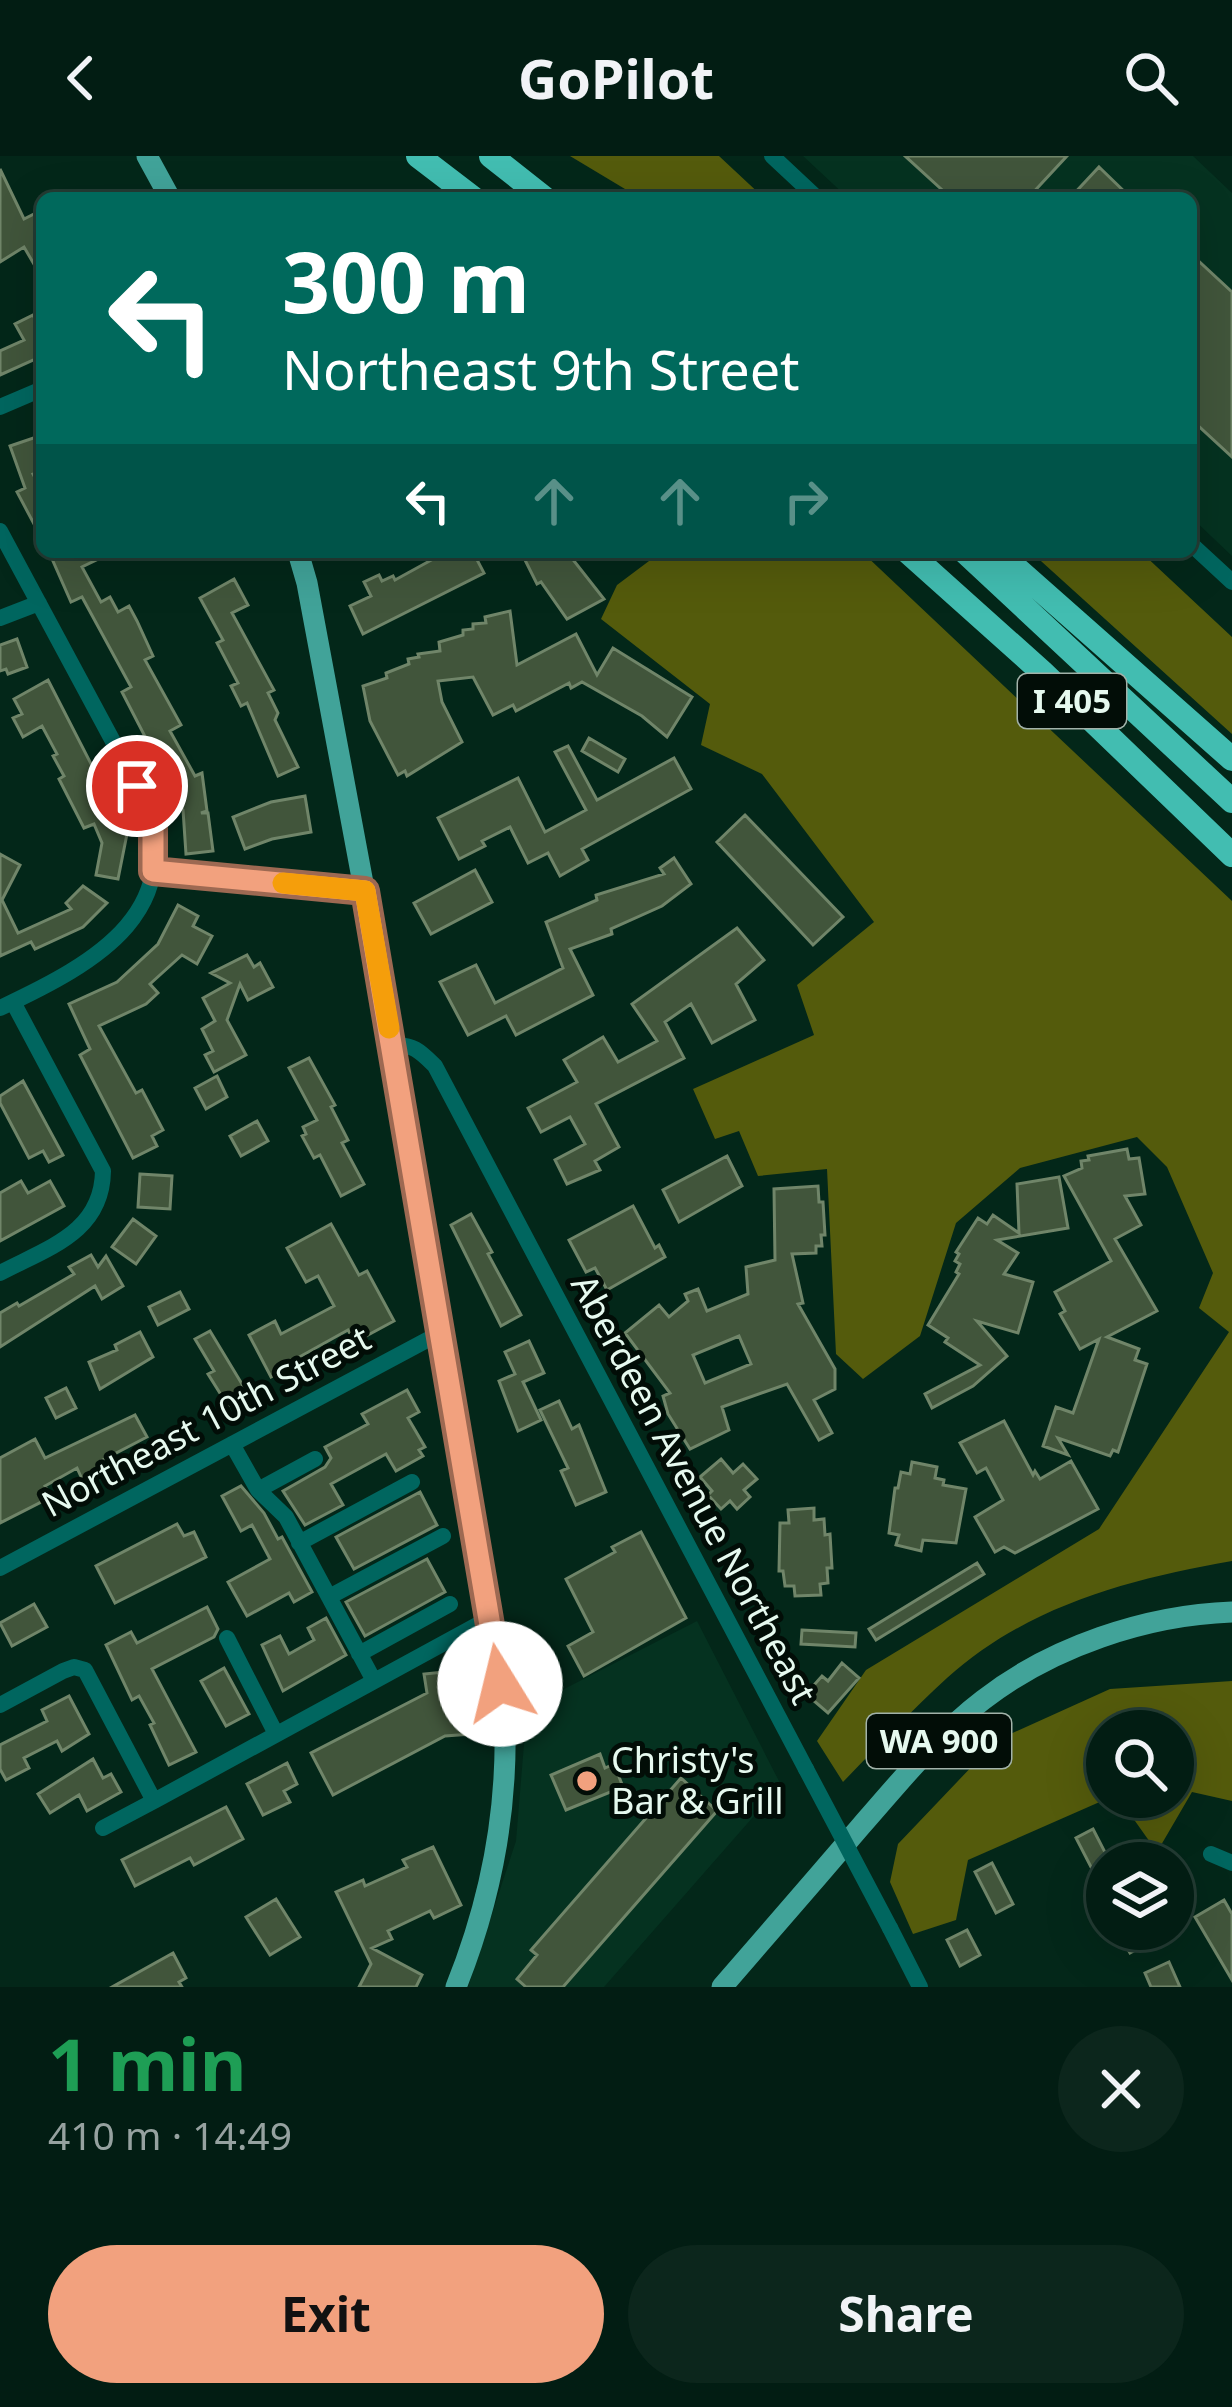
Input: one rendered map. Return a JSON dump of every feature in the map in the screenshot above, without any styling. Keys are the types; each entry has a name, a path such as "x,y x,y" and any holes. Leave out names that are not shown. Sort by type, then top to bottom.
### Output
{"highway":[{"path":"418,156 465,192"},
{"path":"491,156 536,192"},
{"name":"I 405","path":"915,558 1042,671 1232,855"},
{"name":"I 405","path":"971,558 1232,801"},
{"path":"1005,558 1232,759"}],"main road":[{"path":"146,156 167,192"},
{"path":"300,558 365,891 504,1703 505,1794 490,1883 456,1987"},
{"name":"WA 900","path":"722,1987 904,1778 984,1699 1060,1654 1096,1639 1182,1618 1232,1612"}],"street":[{"path":"772,156 811,192"},
{"path":"0,407 36,392"},
{"path":"0,531 153,819 153,871 142,903 108,949 6,1005 103,1171 102,1195 74,1234 0,1274"},
{"path":"1197,550 1232,582"},
{"path":"0,618 39,603"},
{"path":"153,871 365,891"},
{"name":"Aberdeen Avenue Northeast","path":"392,1046 418,1049 435,1066 920,1987"},
{"name":"Northeast 10th Street","path":"0,1568 442,1332"},
{"path":"232,1444 258,1490 286,1517 374,1679"},
{"path":"258,1490 315,1459"},
{"path":"299,1543 412,1482"},
{"path":"329,1597 442,1536"},
{"path":"359,1654 450,1604"},
{"path":"103,1828 490,1618"},
{"path":"227,1638 275,1732"},
{"path":"0,1706 63,1671 85,1670 154,1801"},
{"path":"1211,1854 1232,1863"}],"shaded area":[{"path":"803,156 1193,156 1232,193 1232,556 1197,523 1197,192 842,192"},
{"path":"697,1621 781,1785 604,1987 468,1987 516,1841 527,1708"}],"green space":[{"path":"570,156 719,156 758,192 630,192"},
{"path":"653,558 868,558 1232,901 1232,1561 1118,1587 1011,1632 947,1678 843,1782 817,1741 866,1670 1099,1529 1229,1332 1199,1308 1213,1273 1167,1167 1137,1137 1020,1168 956,1223 920,1336 863,1379 836,1354 827,1169 758,1176 739,1131 715,1139 693,1089 814,1035 797,985 874,922 762,774 701,745 710,704 601,619 617,585"},
{"path":"1038,558 1147,558 1232,637 1232,734"},
{"path":"1232,1681 1232,1801 1194,1792 1194,1710 1086,1710 1086,1808 968,1860 956,1920 913,1934 890,1882 898,1844 997,1740 1110,1689"},
{"path":"1133,1818 1177,1818 1163,1842 1150,1842"}],"building":[{"path":"905,156 1067,156 1034,192 944,192"},
{"path":"1099,167 1125,192 1076,192"},
{"path":"0,169 24,219 34,214 36,218 36,268 24,247 0,262"},
{"path":"1197,260 1232,292 1232,457 1197,425"},
{"path":"33,315 36,359 0,375 0,351 24,340 15,324"},
{"path":"36,437 36,528 17,492 25,488 10,446"},
{"path":"52,558 101,558 82,567 101,602 110,597 118,612 129,606 137,621 153,656 145,660 181,725 170,731 195,776 202,773 207,811 201,813 208,813 213,851 186,854 183,810 122,692 131,687 82,597 71,602"},
{"path":"435,558 476,558 484,573 363,634 350,606 371,596 364,582 379,575 382,581 393,576 395,580"},
{"path":"524,558 572,558 604,599 567,619 541,582 537,584"},
{"path":"234,579 248,605 232,613 274,690 268,693 278,713 275,720 298,767 278,776 247,703 241,706 231,686 238,683 217,643 223,640 200,598"},
{"path":"510,611 517,665 576,634 597,675 613,648 692,697 667,737 642,716 582,682 571,688 569,683 516,711 513,705 493,715 473,677 438,681 442,702 462,742 407,776 405,771 398,775 370,721 363,686 387,678 386,673 409,664 408,659 418,654 440,651 439,642 463,635 473,624 486,623 485,617"},
{"path":"17,639 27,667 8,674 6,669 0,671 0,645"},
{"path":"48,680 127,834 118,879 96,875 102,843 94,824 84,828 59,779 64,776 53,756 57,754 42,726 23,737 13,718 22,714 14,699"},
{"path":"589,738 625,759 618,772 582,751"},
{"path":"568,746 597,800 674,758 691,789 582,849 588,860 560,876 548,853 528,863 510,827 459,859 438,818 518,778 545,832 586,810 555,752"},
{"path":"305,796 311,832 245,849 233,817 271,802"},
{"path":"745,815 843,917 813,945 717,842"},
{"path":"0,854 20,865 2,900 18,933 71,909 66,903 83,886 107,903 83,927 35,949 31,942 0,956"},
{"path":"674,858 691,884 662,906 611,929 612,934 570,949 593,995 516,1035 506,1016 468,1035 440,982 476,965 495,1003 563,968 546,922 597,900 596,895 664,874 660,868"},
{"path":"475,870 492,902 431,934 414,903"},
{"path":"178,905 198,916 193,926 212,936 197,964 182,955 150,984 158,993 146,1004 99,1026 136,1093 142,1090 163,1130 152,1136 157,1146 133,1158 80,1055 90,1049 69,1004 117,982 158,944"},
{"path":"737,928 764,960 736,984 755,1020 712,1043 691,1004 665,1022 684,1058 596,1104 619,1147 595,1161 600,1170 567,1184 555,1160 585,1144 570,1117 541,1132 528,1108 577,1082 564,1060 603,1037 618,1062 657,1041 632,1004"},
{"path":"247,955 254,967 260,963 273,987 248,1000 240,984 227,1020 246,1055 214,1072 205,1055 213,1051 202,1029 215,1021 203,998 230,983 211,973"},
{"path":"309,1058 335,1105 331,1107 348,1140 342,1143 364,1184 341,1196 320,1155 314,1158 302,1136 306,1134 303,1127 317,1120 289,1068"},
{"path":"217,1076 227,1097 206,1109 195,1088"},
{"path":"23,1081 63,1155 49,1162 43,1151 29,1158 0,1103 0,1096"},
{"path":"257,1121 268,1141 241,1156 230,1136"},
{"path":"1127,1149 1129,1159 1139,1158 1145,1194 1125,1196 1141,1225 1115,1239 1157,1311 1107,1337 1139,1349 1135,1360 1147,1364 1118,1452 1113,1450 1110,1456 1058,1438 1068,1455 1043,1446 1056,1407 1073,1413 1099,1339 1080,1349 1060,1314 1065,1311 1055,1292 1111,1261 1064,1176 1082,1168 1081,1161 1089,1160 1088,1156"},
{"path":"727,1156 742,1186 679,1222 663,1190"},
{"path":"140,1174 172,1176 170,1209 138,1207"},
{"path":"1059,1177 1068,1228 997,1240 1018,1253 1004,1274 1033,1282 1018,1333 977,1321 1007,1356 973,1386 932,1408 925,1394 980,1365 928,1325 959,1274 956,1252 978,1218 987,1224 993,1215 1019,1233 1017,1184"},
{"path":"21,1181 28,1193 50,1181 64,1206 0,1241 0,1193"},
{"path":"818,1186 819,1202 823,1202 822,1246 816,1246 816,1253 792,1254 803,1303 798,1304 835,1369 835,1389 814,1400 832,1433 819,1440 787,1384 722,1407 729,1430 690,1449 668,1414 663,1396 670,1393 625,1333 659,1305 669,1317 688,1301 685,1294 698,1289 707,1311 748,1294 746,1267 775,1260 774,1189","holes":["739,1336 751,1364 705,1383 693,1355"]},
{"path":"633,1206 655,1248 659,1245 665,1257 607,1290 595,1268 586,1272 569,1240"},
{"path":"471,1214 521,1315 501,1326 451,1225"},
{"path":"133,1219 156,1236 136,1264 112,1247"},
{"path":"331,1224 359,1275 367,1271 394,1321 355,1342 348,1330 271,1377 249,1335 275,1321 281,1334 334,1306 318,1276 306,1282 287,1248"},
{"path":"91,1255 98,1267 106,1256 123,1286 102,1299 95,1286 0,1347 0,1313 74,1274 69,1267"},
{"path":"180,1292 189,1309 158,1325 149,1307"},
{"path":"210,1331 248,1394 228,1406 208,1374 214,1371 195,1339"},
{"path":"140,1332 153,1357 100,1389 89,1362 117,1350 115,1345"},
{"path":"529,1341 544,1373 523,1382 541,1420 518,1431 499,1381 515,1374 505,1352"},
{"path":"66,1388 76,1408 56,1418 46,1398"},
{"path":"407,1390 419,1412 408,1418 425,1447 419,1450 423,1456 396,1471 386,1454 331,1484 343,1505 305,1525 283,1491 325,1467 331,1458 325,1447 368,1424 362,1414"},
{"path":"559,1401 572,1429 579,1425 606,1492 576,1505 561,1471 568,1468 540,1410"},
{"path":"135,1415 147,1437 101,1461 104,1467 82,1479 77,1468 45,1486 51,1497 0,1523 0,1458 35,1439 45,1458"},
{"path":"1004,1421 1033,1475 1035,1471 1040,1479 1071,1461 1098,1509 1015,1553 1004,1547 995,1552 975,1517 1003,1500 986,1468 977,1473 960,1443"},
{"path":"721,1459 733,1473 743,1464 757,1479 744,1490 750,1497 737,1509 730,1501 721,1509 700,1477"},
{"path":"912,1462 937,1467 935,1478 944,1480 943,1485 966,1489 956,1543 923,1540 921,1551 896,1545 899,1535 889,1533 895,1488 901,1472 910,1474"},
{"path":"241,1486 278,1539 282,1537 312,1592 294,1602 289,1593 247,1616 228,1582 270,1559 252,1525 241,1531 222,1496"},
{"path":"420,1492 437,1525 354,1569 336,1537"},
{"path":"814,1508 814,1520 824,1519 825,1535 830,1534 832,1568 827,1568 828,1583 820,1584 821,1595 795,1596 794,1586 785,1586 783,1571 779,1571 780,1523 789,1523 788,1510"},
{"path":"177,1524 184,1536 194,1532 206,1557 115,1603 96,1566"},
{"path":"641,1532 686,1618 584,1676 568,1646 593,1632 566,1579"},
{"path":"427,1559 445,1592 365,1636 346,1602"},
{"path":"977,1563 984,1574 876,1640 869,1629"},
{"path":"34,1604 47,1627 12,1646 0,1623"},
{"path":"207,1607 218,1629 214,1637 152,1669 196,1752 169,1765 150,1725 154,1723 139,1696 132,1700 106,1645 131,1632 137,1643"},
{"path":"326,1618 346,1655 283,1691 262,1645 280,1636 289,1654 314,1640 308,1628"},
{"path":"802,1630 856,1633 855,1647 801,1644"},
{"path":"842,1663 859,1678 828,1713 806,1694 822,1676 828,1681"},
{"path":"224,1668 249,1714 226,1726 201,1681"},
{"path":"464,1670 471,1734 445,1736 333,1795 311,1753 427,1693 424,1674"},
{"path":"69,1696 89,1734 62,1751 57,1741 24,1758 29,1768 6,1780 0,1769 0,1745 47,1721 42,1710"},
{"name":"Christy's Bar & Grill","path":"600,1754 605,1768 614,1764 623,1787 566,1810 551,1775"},
{"path":"93,1759 103,1778 111,1774 121,1792 87,1811 79,1795 50,1813 38,1794"},
{"path":"287,1763 297,1784 284,1791 290,1802 263,1815 247,1784"},
{"path":"681,1778 717,1811 563,1987 526,1987 517,1979 537,1955 531,1950"},
{"path":"226,1807 243,1839 194,1865 190,1858 135,1886 122,1860"},
{"path":"1093,1829 1100,1842 1086,1842 1086,1857 1076,1838"},
{"path":"433,1847 461,1905 434,1918 430,1911 388,1931 392,1939 372,1948 422,1975 416,1987 359,1987 371,1964 336,1892 363,1880 365,1886 407,1867 403,1860"},
{"path":"992,1863 1013,1904 996,1913 975,1872"},
{"path":"276,1899 300,1937 270,1955 246,1917"},
{"path":"1224,1900 1232,1914 1232,1980 1195,1917"},
{"path":"967,1930 980,1955 960,1966 947,1940"},
{"path":"173,1953 186,1978 179,1982 182,1987 112,1987"},
{"path":"1169,1962 1180,1987 1151,1987 1145,1973"}],"slow traffic":[{"path":"283,883 365,891 389,1028"}],"place":[{"name":"Christy's Bar & Grill","path":"587,1781"}],"route":[{"path":"137,786 153,819 153,871 365,891 500,1684"}]}
